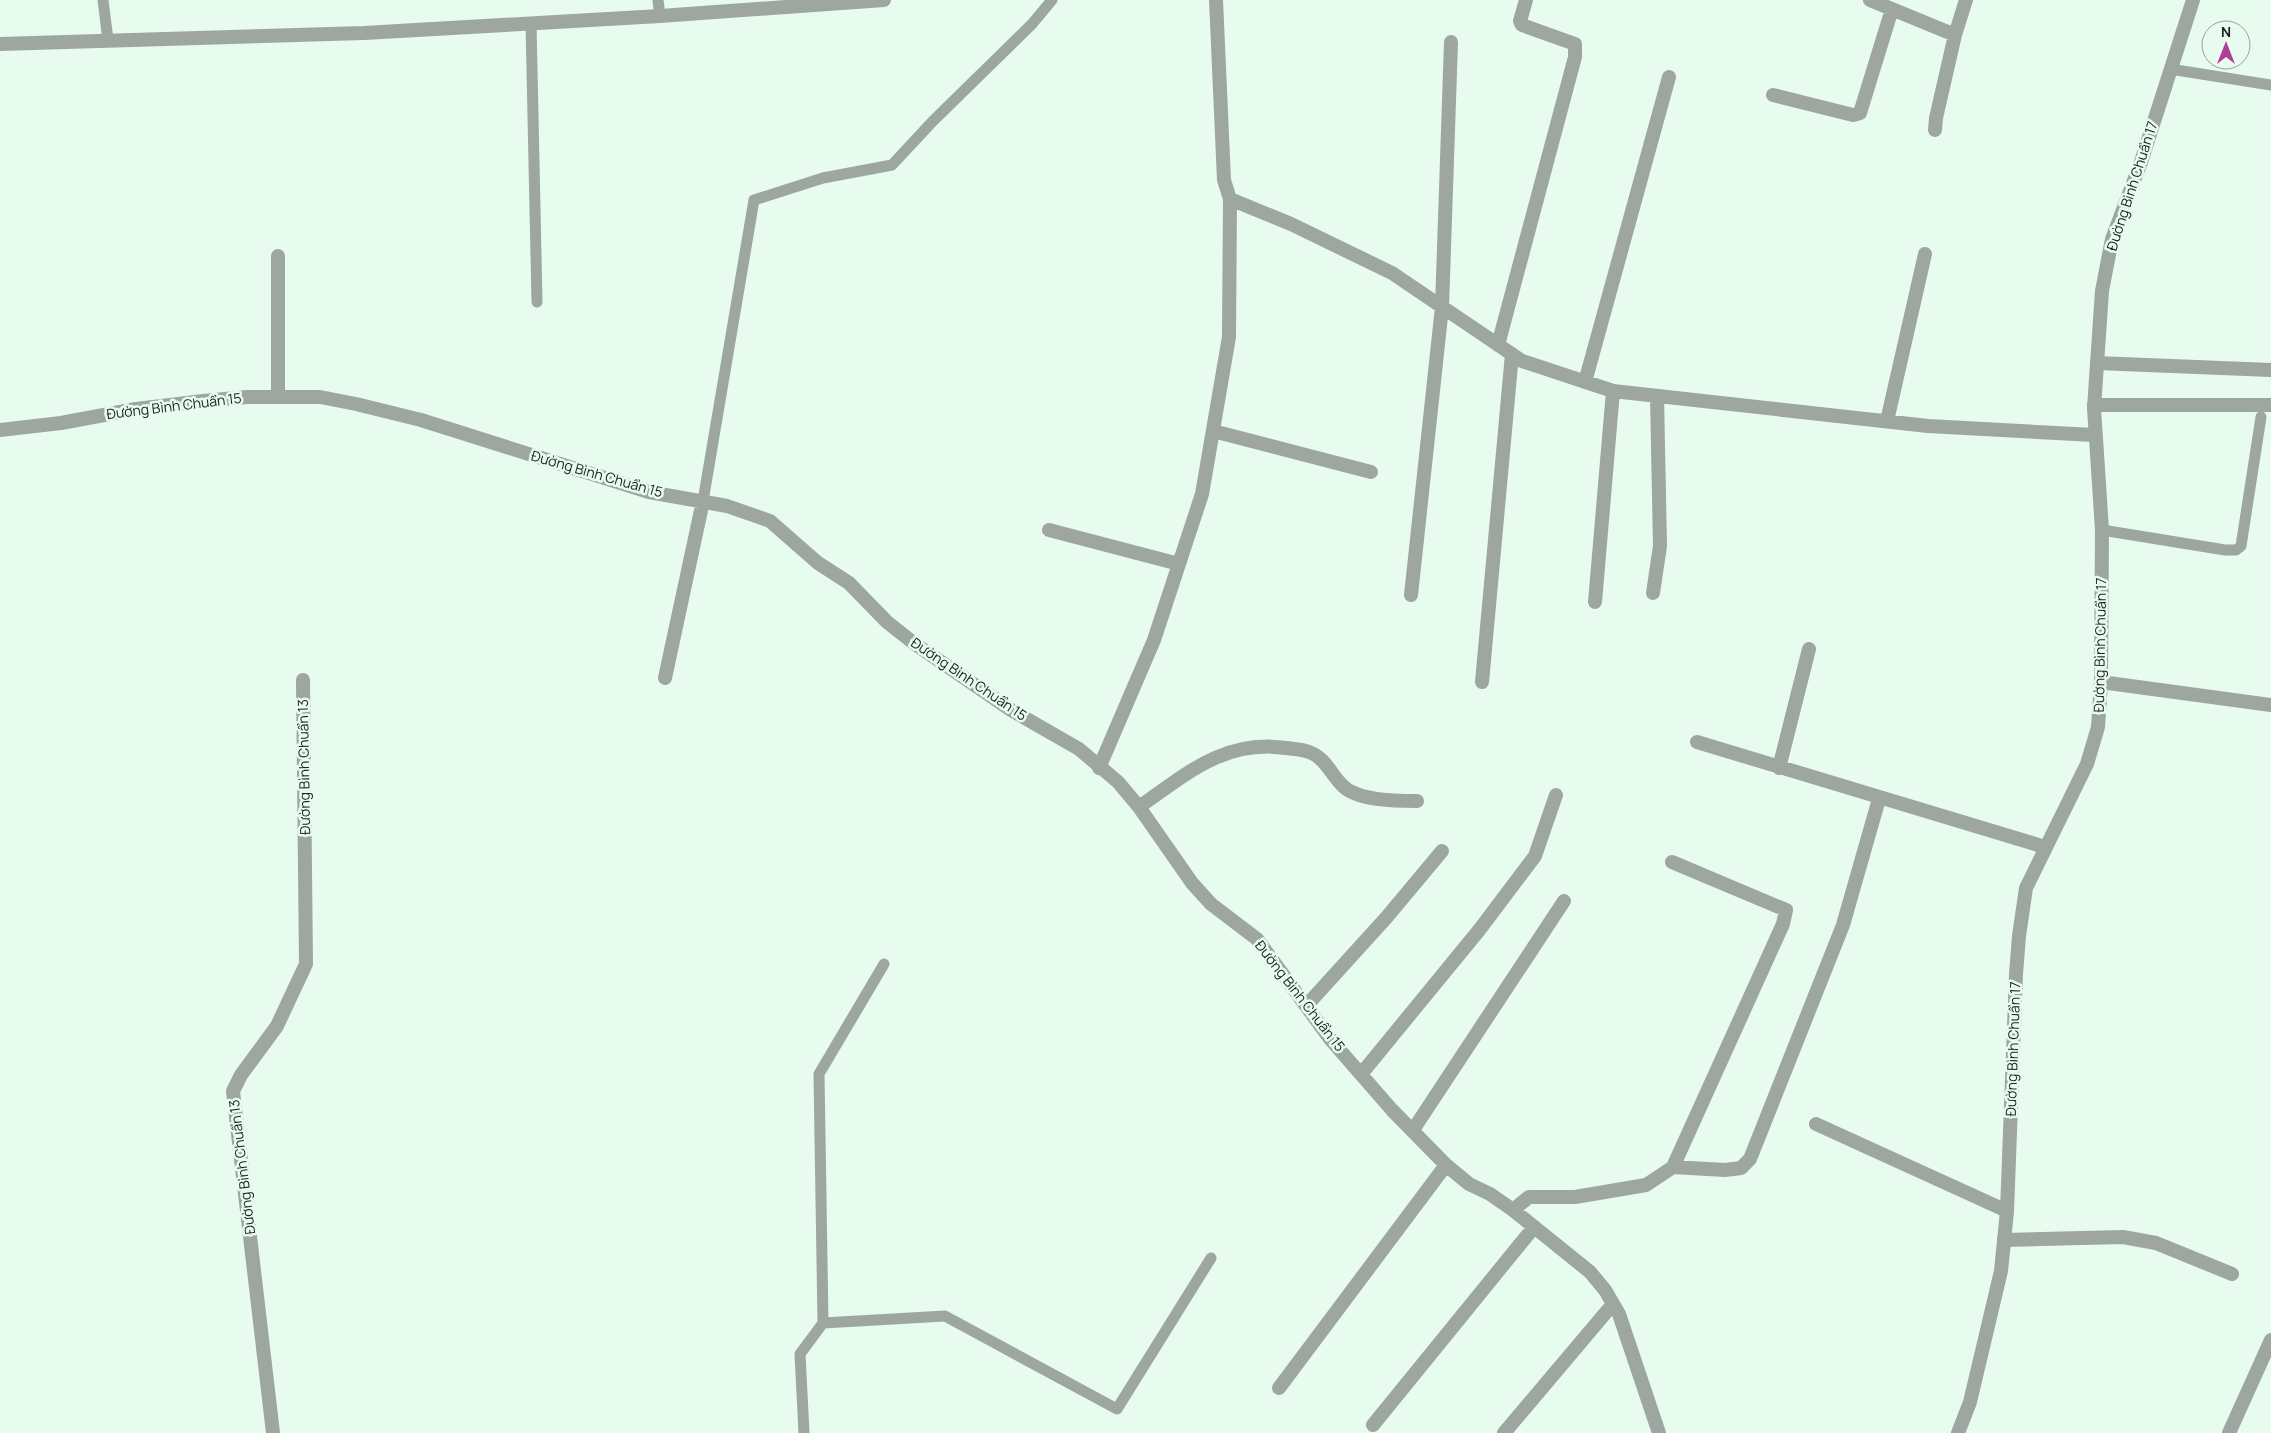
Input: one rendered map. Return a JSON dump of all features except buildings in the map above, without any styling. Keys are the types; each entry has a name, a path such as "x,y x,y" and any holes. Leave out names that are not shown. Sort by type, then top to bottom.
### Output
{"street":[{"path":"0,44 364,33 660,16 884,0"},
{"path":"1099,768 1154,640 1202,494 1229,337 1230,198 1224,180 1216,0"},
{"path":"1498,345 1575,56 1575,44 1522,25 1520,21 1526,0"},
{"path":"1870,0 1955,35"},
{"path":"1935,130 1955,35 1966,0"},
{"name":"Đường Bình Chuẩn 17","path":"1958,1433 1970,1402 2001,1271 2007,1211 2012,1041 2019,936 2026,888 2087,764 2098,727 2101,682 2102,530 2094,435 2094,405 2102,291 2112,239 2141,162 2193,0"},
{"path":"1773,95 1853,115 1860,113 1892,9"},
{"path":"1411,595 1442,307 1451,42"},
{"path":"1585,382 1668,77"},
{"path":"1230,198 1291,224 1392,273 1522,361 1613,391 1887,421 2094,435"},
{"path":"1887,421 1925,254"},
{"path":"278,256 278,397"},
{"path":"1482,682 1512,354"},
{"path":"2097,363 2271,370"},
{"path":"1595,602 1613,391"},
{"path":"1653,593 1660,546 1657,396"},
{"name":"Đường Bình Chuẩn 15","path":"0,430 61,423 169,404 247,397 320,397 421,420 649,492 743,510 770,521 818,563 849,583 888,622 915,644 1011,710 1079,749 1099,768 1118,782 1139,807 1192,883 1212,904 1257,940 1307,1005 1331,1040 1362,1073 1392,1110 1446,1164 1469,1184 1490,1194 1513,1210 1590,1272 1619,1314 1659,1433"},
{"path":"2094,405 2271,405"},
{"path":"1213,431 1371,472"},
{"path":"665,678 703,501"},
{"path":"1049,530 1179,564"},
{"path":"1779,768 1810,648"},
{"name":"Đường Bình Chuẩn 13","path":"273,1433 233,1091 241,1075 277,1026 306,964 303,680"},
{"path":"2101,682 2271,705"},
{"path":"1698,742 1880,799 2045,847"},
{"path":"1139,807 1206,760 1236,749 1273,746 1309,752 1327,764 1344,788 1374,800 1416,801"},
{"path":"1362,1073 1480,929 1535,856 1556,795"},
{"path":"1673,1167 1725,1170 1741,1168 1750,1159 1843,925 1880,799"},
{"path":"1307,1005 1386,918 1442,850"},
{"path":"1513,1210 1529,1197 1575,1197 1646,1185 1673,1167 1783,924 1786,910 1672,862"},
{"path":"1414,1130 1564,901"},
{"path":"1816,1124 2007,1211"},
{"path":"1279,1388 1446,1164"},
{"path":"1374,1426 1534,1227"},
{"path":"2004,1240 2123,1237 2156,1243 2232,1274"},
{"path":"1504,1433 1613,1304"},
{"path":"2229,1433 2271,1340"}],"lane":[{"path":"103,0 108,40"},
{"path":"658,0 660,16"},
{"path":"703,501 754,200 823,178 892,165 933,121 1032,24 1052,0"},
{"path":"531,23 536,302"},
{"path":"2170,69 2271,85"},
{"path":"2102,530 2225,550 2236,550 2241,546 2261,416"},
{"path":"804,1433 800,1354 823,1323 819,1074 884,964"},
{"path":"823,1323 945,1316 1117,1409 1211,1258"}]}
